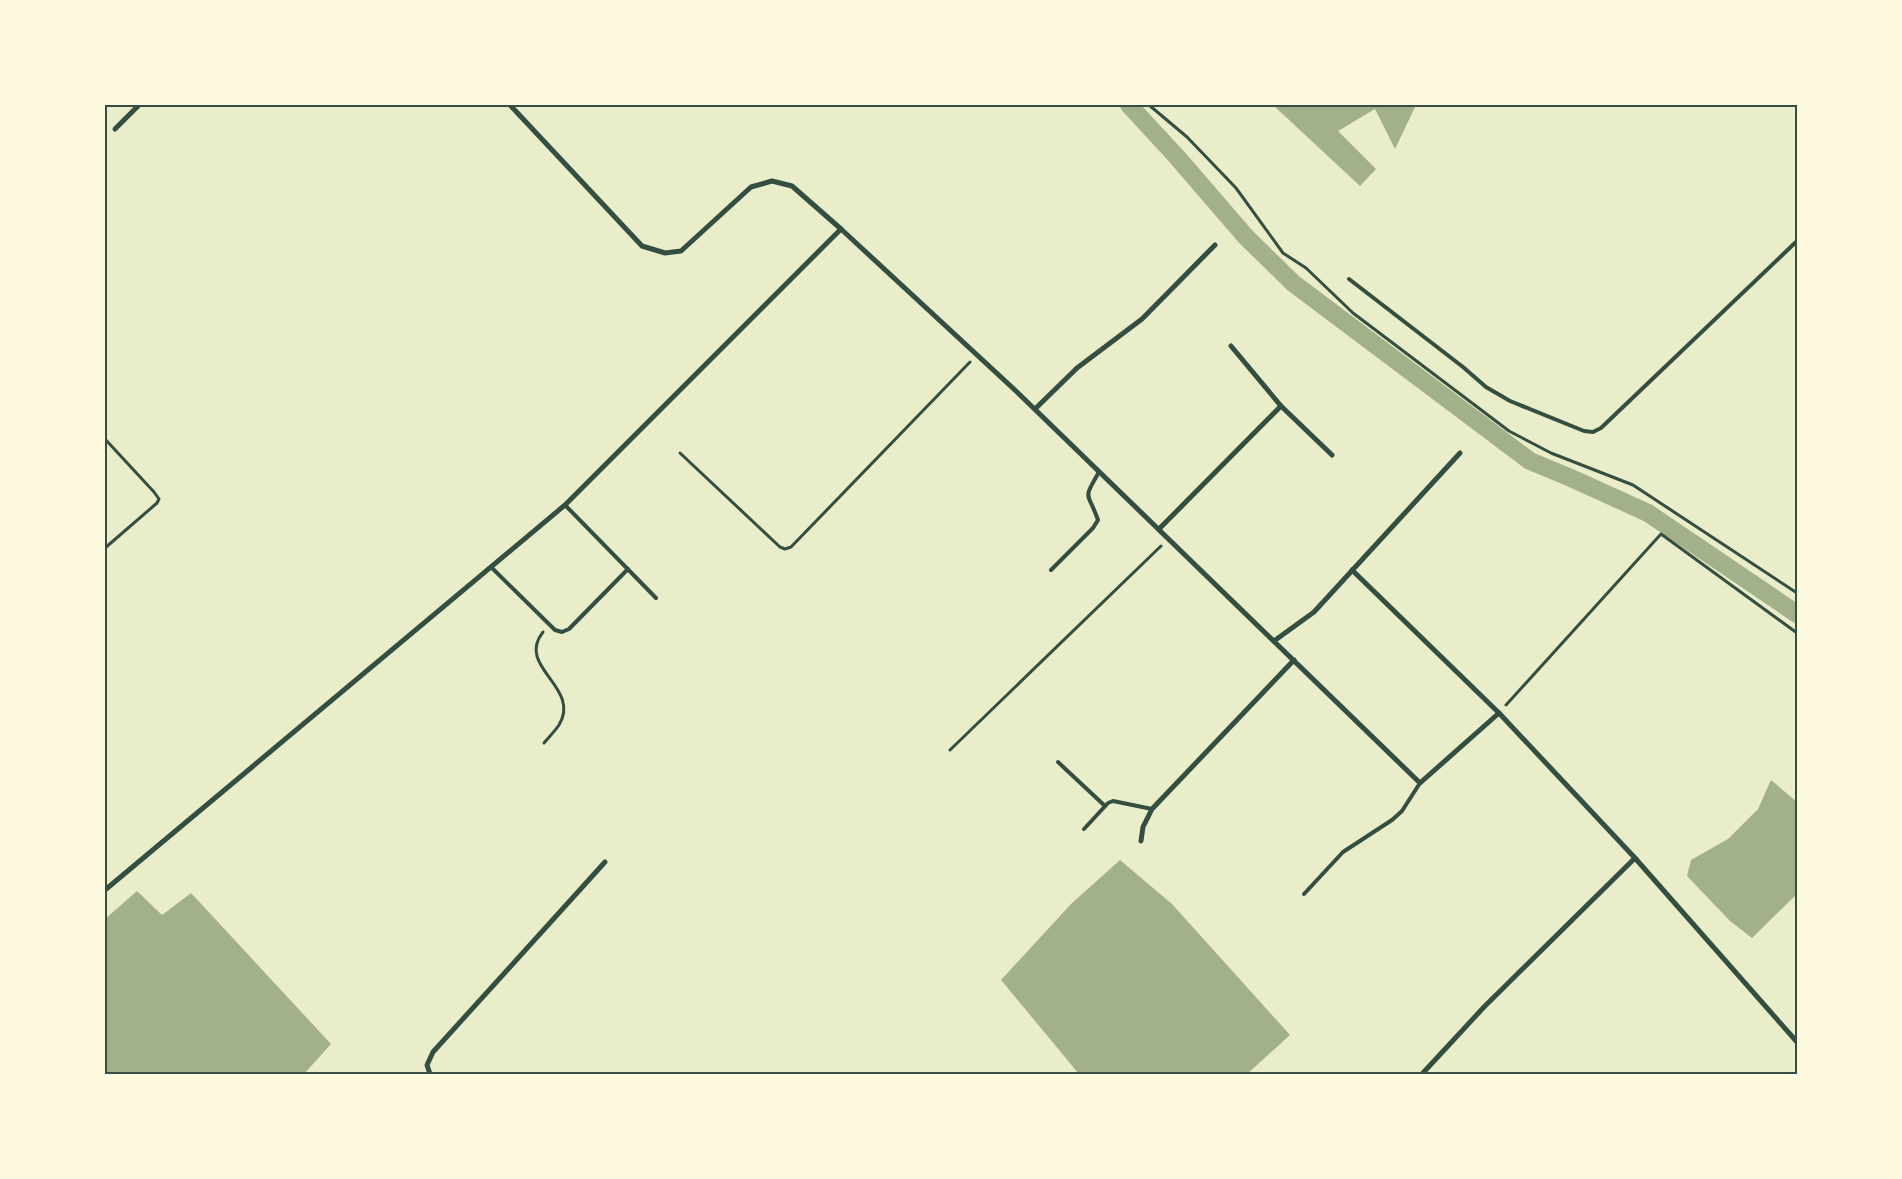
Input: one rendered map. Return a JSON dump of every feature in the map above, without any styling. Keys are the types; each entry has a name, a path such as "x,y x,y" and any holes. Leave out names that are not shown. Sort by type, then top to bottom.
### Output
{"street":[{"path":"115,129 138,105"},
{"path":"510,105 642,246 665,253 681,251 751,187 772,181 792,186 1035,409 1420,783 1499,713"},
{"path":"105,890 565,505 841,229"},
{"path":"1035,409 1076,368 1142,319 1215,245"},
{"path":"1232,346 1281,406 1332,455"},
{"path":"1159,529 1281,406"},
{"path":"1274,641 1314,612 1460,452"},
{"path":"1352,570 1499,713 1635,858 1797,1042"},
{"path":"1141,841 1143,827 1152,809 1294,660"},
{"path":"1422,1074 1484,1007 1635,858"},
{"path":"430,1074 427,1065 433,1052 605,862"}],"lane":[{"path":"1348,279 1463,367 1486,387 1510,401 1584,431 1593,432 1601,428 1797,241"},
{"path":"1051,570 1093,528 1098,520 1088,499 1087,492 1100,472"},
{"path":"565,505 656,598"},
{"path":"491,567 555,630 562,632 569,629 628,569"},
{"path":"1058,762 1106,806"},
{"path":"1304,894 1342,852 1392,820 1402,811 1420,783"},
{"path":"1084,829 1106,806 1114,801 1152,809"}],"path":[{"path":"680,453 780,547 791,547 977,355"},
{"path":"105,439 159,499 157,503 105,548"},
{"path":"1499,713 1660,534 1797,633"},
{"path":"105,538 110,544"},
{"path":"950,750 1168,538"},
{"path":"544,743 560,724 564,702 559,690 535,657 536,646 540,636 549,624"}],"shaded area":[{"path":"1273,105 1416,105 1395,149 1375,109 1338,131 1376,169 1360,186"},
{"path":"1771,780 1797,802 1797,894 1752,938 1730,921 1687,876 1691,860 1728,839 1758,809"},
{"path":"1120,860 1172,904 1290,1035 1247,1074 1079,1074 1001,980 1071,904"},
{"path":"137,891 162,915 191,893 331,1044 304,1074 105,1074 105,919"}],"waterway":[{"path":"1129,105 1246,237 1293,283 1530,461 1648,513 1797,614"}]}
